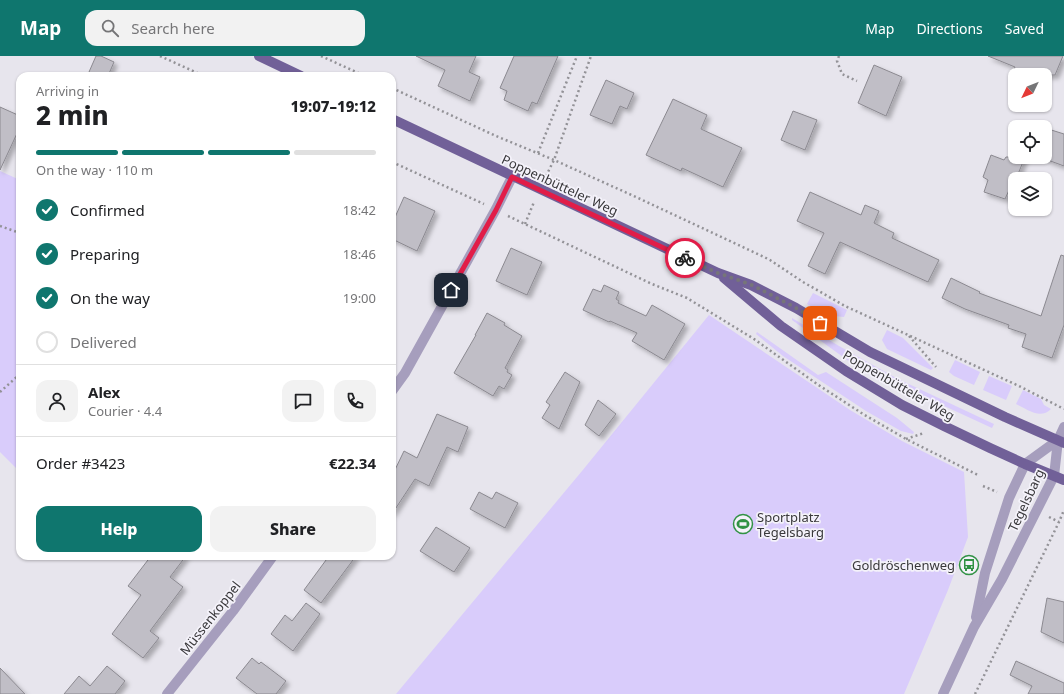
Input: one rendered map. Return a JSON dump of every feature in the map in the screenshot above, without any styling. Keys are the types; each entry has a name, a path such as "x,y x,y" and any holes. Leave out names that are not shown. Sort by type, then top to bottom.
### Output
{"main road":[{"path":"259,56 293,72"},
{"name":"Poppenbütteler Weg","path":"396,121 718,273 752,285 796,308 870,352 1005,417 1061,442"},
{"name":"Poppenbütteler Weg","path":"718,273 781,326 846,372 902,405 944,426 1025,464 1064,480"}],"street":[{"path":"396,385 405,373 496,210 512,177"},
{"path":"1061,442 1064,427"},
{"name":"Tegelsbarg","path":"974,627 985,573 1009,498 1025,464 1061,442"},
{"name":"Tegelsbarg","path":"943,694 974,627 1002,578 1054,476 1061,442"},
{"name":"Müssenkoppel","path":"167,694 233,611 270,560"}],"path":[{"path":"160,56 195,72"},
{"path":"321,56 356,72"},
{"path":"538,153 577,56"},
{"path":"554,160 591,56"},
{"path":"839,56 837,61 842,74 857,82"},
{"path":"396,90 489,133 538,153 636,197 764,257 803,282 845,306 1005,379 1064,409"},
{"path":"396,164 652,284 687,298 754,339 817,384 863,414 906,439 978,475"},
{"path":"0,226 16,232"},
{"path":"0,392 16,378"},
{"path":"975,694 1064,510"}],"shaded area":[{"path":"0,171 16,178 16,468 0,452"},
{"path":"813,293 847,310 844,317 825,315 807,304"},
{"name":"Sportplatz Tegelsbarg","path":"709,315 850,410 902,441 964,472 968,537 948,590 904,694 396,694 582,471"},
{"path":"792,318 896,378 994,424 992,428 927,398 899,389 875,377 850,362 792,320"},
{"path":"887,330 903,338 933,368 931,370 887,349 882,340"},
{"path":"757,332 818,375 826,372 897,418 914,432 913,434 901,431 866,411 783,356 756,334"},
{"path":"955,360 980,372 974,385 954,376 949,372"},
{"path":"989,376 1012,386 1006,400 983,390"},
{"path":"1023,390 1041,399 1044,405 1051,409 1042,414 1038,414 1016,404"}],"building":[{"path":"96,56 101,56 114,62 110,72 89,72"},
{"path":"416,56 476,56 469,72 480,77 470,101 438,86 445,70"},
{"path":"514,56 558,56 537,104 532,102 528,111 504,100 507,91 500,88"},
{"path":"988,56 1063,56 1055,75 1052,75 1052,68 1015,67"},
{"path":"874,65 902,77 886,116 858,103"},
{"path":"606,80 634,93 627,109 620,106 612,124 590,115"},
{"path":"673,99 707,115 701,129 742,148 723,187 682,168 681,171 646,155"},
{"path":"0,107 16,114 16,136 0,170"},
{"path":"793,111 817,120 805,150 781,140"},
{"path":"1052,130 1064,134 1064,166 1052,162"},
{"path":"991,155 1004,160 1008,157 1008,164 1022,164 1019,172 1008,172 1008,192 1005,199 984,192 988,180 983,177"},
{"path":"810,192 861,215 865,205 879,211 874,223 894,233 892,238 939,260 928,282 840,242 825,274 808,266 824,233 797,221"},
{"path":"404,197 435,211 417,251 396,241 396,215"},
{"path":"511,248 542,262 527,295 496,281"},
{"path":"1061,255 1064,256 1064,325 1052,358 1022,347 1026,334 1008,328 1009,325 965,309 942,298 951,278 980,292 979,293 1041,316"},
{"path":"604,285 619,292 616,299 619,301 618,303 646,316 652,305 685,324 664,360 632,341 637,333 583,310 593,289 601,292"},
{"path":"487,313 505,323 504,325 522,336 505,368 508,370 507,372 512,375 504,389 499,386 493,396 454,373"},
{"path":"565,372 580,382 559,429 542,418 550,405 546,402"},
{"path":"598,400 616,414 599,436 585,425"},
{"path":"437,414 468,427 458,452 447,447 429,486 415,479 396,508 396,468 404,451 417,458"},
{"path":"479,492 492,499 496,492 518,503 505,528 470,509"},
{"path":"436,527 470,548 454,572 420,551"},
{"path":"148,560 183,560 170,577 183,587 150,631 159,638 143,658 112,634 141,595 128,586"},
{"path":"326,560 353,560 321,603 304,590"},
{"path":"1047,598 1064,602 1064,643 1041,632"},
{"path":"306,603 320,614 293,651 271,634 285,615 292,621"},
{"path":"252,658 259,664 261,662 286,681 276,694 257,694 236,678"},
{"path":"1016,661 1064,683 1064,694 1028,694 1032,686 1010,675"},
{"path":"107,666 125,681 115,694 64,694 79,676 90,686"},
{"path":"0,668 25,694 0,694"}],"way so far":[{"path":"685,258 718,273 752,285 796,308 820,323"}],"place":[{"name":"Sportplatz Tegelsbarg","path":"743,524"},
{"name":"Goldröschenweg","path":"969,565"}],"route":[{"path":"451,290 496,210 512,177 685,258"}]}
